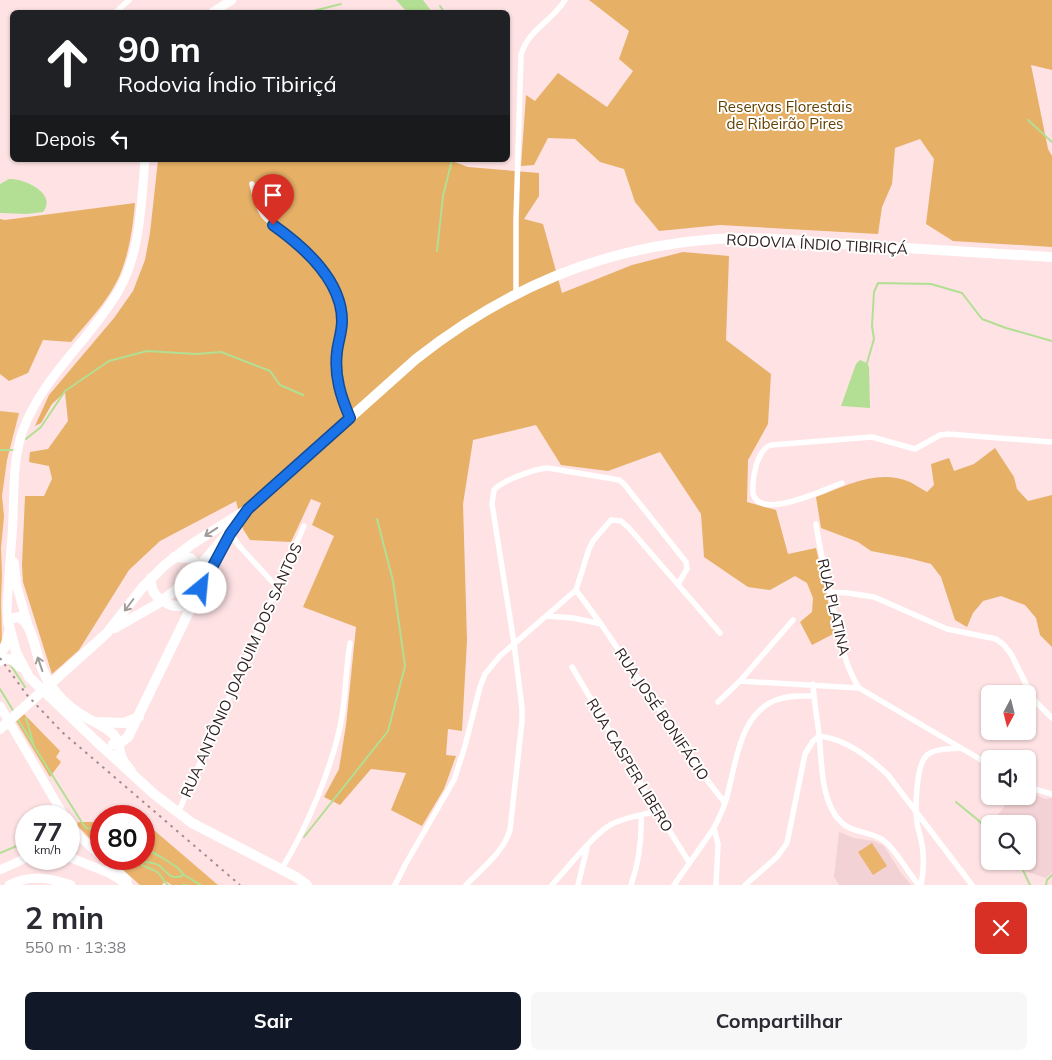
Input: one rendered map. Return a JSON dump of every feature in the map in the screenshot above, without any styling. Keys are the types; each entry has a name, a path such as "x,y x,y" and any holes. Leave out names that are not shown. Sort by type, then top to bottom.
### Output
{"highway":[{"name":"RODOVIA ÍNDIO TIBIRIÇÁ","path":"0,729 107,633 151,578 174,557 248,509 435,344 460,326 516,293 569,270 613,256 716,239 743,238 811,241 1052,257"},
{"name":"RODOVIA ÍNDIO TIBIRIÇÁ","path":"107,633 162,601 176,590 190,577 248,509"},
{"path":"96,741 120,744 128,737 195,599 236,524"},
{"path":"174,557 190,558 198,567 201,574 201,588"},
{"path":"190,558 192,567 190,577"},
{"path":"151,578 151,587 154,594 162,601 174,607 182,619 182,629"},
{"path":"154,594 162,595 176,590"},
{"path":"149,609 159,606 186,606 195,599"},
{"path":"0,653 5,647 8,626 14,617 20,618 29,629 40,666 50,685 72,708 109,730 120,744 122,758 131,771"},
{"path":"8,626 16,652 29,677"},
{"path":"0,661 11,658 96,741 178,813 207,832 307,885"},
{"path":"96,722 124,723 139,717"},
{"path":"96,741 106,740 109,737 109,730"}],"main road":[{"path":"216,10 232,0"},
{"path":"8,626 7,612 14,469 23,430 42,392 100,319 124,280 136,243 145,162"},
{"path":"12,536 17,587 29,629"},
{"path":"0,706 58,805"},
{"path":"80,837 90,847"},
{"path":"80,862 109,874 128,885"},
{"path":"0,870 15,863"},
{"path":"115,870 132,885"},
{"path":"9,885 26,879 42,877 71,885"}],"street":[{"path":"118,10 129,0"},
{"path":"516,293 516,220 521,55 524,44 529,37 565,0"},
{"path":"252,184 264,215 311,256 336,293 341,309 342,322 336,368 339,391 350,418"},
{"path":"842,483 785,504 774,506 761,503 754,498 752,490 758,461 763,450 772,445 865,437 878,438 916,449 940,435 948,434 1052,442"},
{"path":"466,885 500,851 507,840 510,830 522,715 514,643 492,494 494,490 501,484 544,468 619,480 686,562 687,569 678,584"},
{"path":"396,885 405,865 454,780 466,746 480,687 485,674 514,643 576,590 589,549 607,524 614,520 621,521 720,633"},
{"name":"RUA PLATINA","path":"816,524 848,666 851,676 859,688"},
{"name":"RUA ANTÔNIO JOAQUIM DOS SANTOS","path":"178,813 276,586 304,526"},
{"path":"228,538 242,549 276,586"},
{"name":"RUA JOSÉ BONIFÁCIO","path":"576,590 707,780 725,803"},
{"path":"830,592 862,594 874,597 947,629 996,639 1012,654 1034,700 1052,718"},
{"path":"546,616 573,618 601,624"},
{"path":"718,702 740,681 793,620"},
{"path":"281,870 314,804 333,750 342,716 350,643"},
{"name":"RUA CASPER LIBERO","path":"572,667 657,811 690,862"},
{"path":"740,681 859,688 981,760"},
{"path":"813,684 822,774 825,791 836,816 849,828 883,840 890,846 920,885"},
{"path":"674,885 714,828 725,803 742,742 748,727 756,715 765,706 776,700 787,697 814,696"},
{"path":"819,736 844,743 874,762 888,775 970,882 978,885"},
{"path":"745,885 777,857 787,843 805,754 813,741 819,736"},
{"path":"920,885 923,854 917,812 919,773 924,758 934,752 961,748"},
{"path":"1036,789 1052,794"},
{"path":"552,885 607,828 617,822 657,811"},
{"path":"631,885 639,861 641,815"},
{"path":"714,828 718,844 716,885"},
{"path":"578,885 587,847"}],"shaded area":[{"path":"396,0 423,0 430,10 405,10"},
{"path":"9,179 30,184 43,193 46,205 43,212 27,214 0,213 0,184"},
{"path":"860,360 867,363 869,367 870,408 841,406 856,364"},
{"path":"0,411 19,413 7,460 2,496 4,516 1,548 2,641 0,644"},
{"path":"24,714 60,751 56,757 61,762 50,777 16,721"},
{"path":"1036,795 1045,799 1052,798 1052,872 1046,878 1024,870 1036,870 1036,815 998,815 1005,805 1036,805"},
{"path":"80,822 90,822 90,839 80,828"},
{"path":"155,831 218,885 172,885 165,881 162,885 140,885 123,870 155,870"},
{"path":"839,832 854,838 874,841 884,846 911,885 839,885 834,877"},
{"path":"872,843 887,866 873,875 858,852"}],"green space":[{"name":"Reservas Florestais de Ribeirão Pires","path":"589,0 1052,0 1052,70 1031,65 1048,149 1052,156 1052,247 953,241 926,224 934,159 920,139 895,148 892,184 882,207 878,234 720,225 659,231 635,202 624,169 600,162 575,139 548,138 534,165 521,166 526,95 535,101 558,73 607,107 633,71 619,59 629,31"},
{"path":"158,162 454,162 468,167 539,173 539,196 524,219 543,224 562,293 632,265 683,252 729,256 726,340 771,374 768,424 748,460 747,502 776,510 788,554 816,548 835,633 812,645 800,622 812,612 813,598 807,583 795,576 770,590 748,587 704,557 701,514 660,452 608,471 561,465 536,425 473,440 463,504 467,640 462,731 448,729 446,755 456,756 444,789 422,826 391,810 406,773 371,769 340,805 324,797 339,769 346,725 356,627 303,607 334,536 312,525 321,503 311,499 291,542 250,540 243,529 236,501 160,541 129,570 79,650 52,674 23,582 25,496 44,496 52,479 49,466 29,462 30,452 48,449 68,421 65,392 52,404 41,423 35,426 49,395 114,318 133,291 145,260"},
{"path":"135,203 127,255 116,283 107,298 71,342 43,340 28,373 9,381 0,374 0,219 5,220"},
{"path":"995,448 1014,477 1017,489 1028,501 1052,495 1052,647 1040,635 1036,618 1025,605 1001,596 983,601 973,613 967,627 955,620 941,577 931,564 871,551 858,542 821,528 816,497 862,480 886,477 910,482 927,492 934,485 931,464 949,458 954,471 974,464"}],"waterway":[{"path":"317,10 341,4"},
{"path":"440,6 443,10"},
{"path":"1028,120 1052,142"},
{"path":"437,251 443,196 452,162"},
{"path":"867,363 874,339 872,326 874,292 878,283 931,284 962,293 982,319 1052,341"},
{"path":"26,439 41,427 65,391 109,361 147,351 196,354 221,352 270,371 280,385 303,395"},
{"path":"0,450 14,450"},
{"path":"304,837 388,731 405,666 393,581 377,519"},
{"path":"10,664 25,687"},
{"path":"0,689 14,712"},
{"path":"17,718 33,744"},
{"path":"26,718 34,746 81,821 86,828 90,828"},
{"path":"956,802 981,823"},
{"path":"0,853 15,847"},
{"path":"155,854 201,885"},
{"path":"155,864 173,877 184,875"},
{"path":"154,870 159,873 168,885"},
{"path":"1023,870 1030,885"},
{"path":"1046,885 1047,880 1052,875"}],"railway":[{"path":"0,658 27,695 62,732 240,885"}],"route":[{"path":"201,588 230,534 248,509 350,418 339,391 336,368 342,322 341,309 336,293 311,256 273,225"}]}
